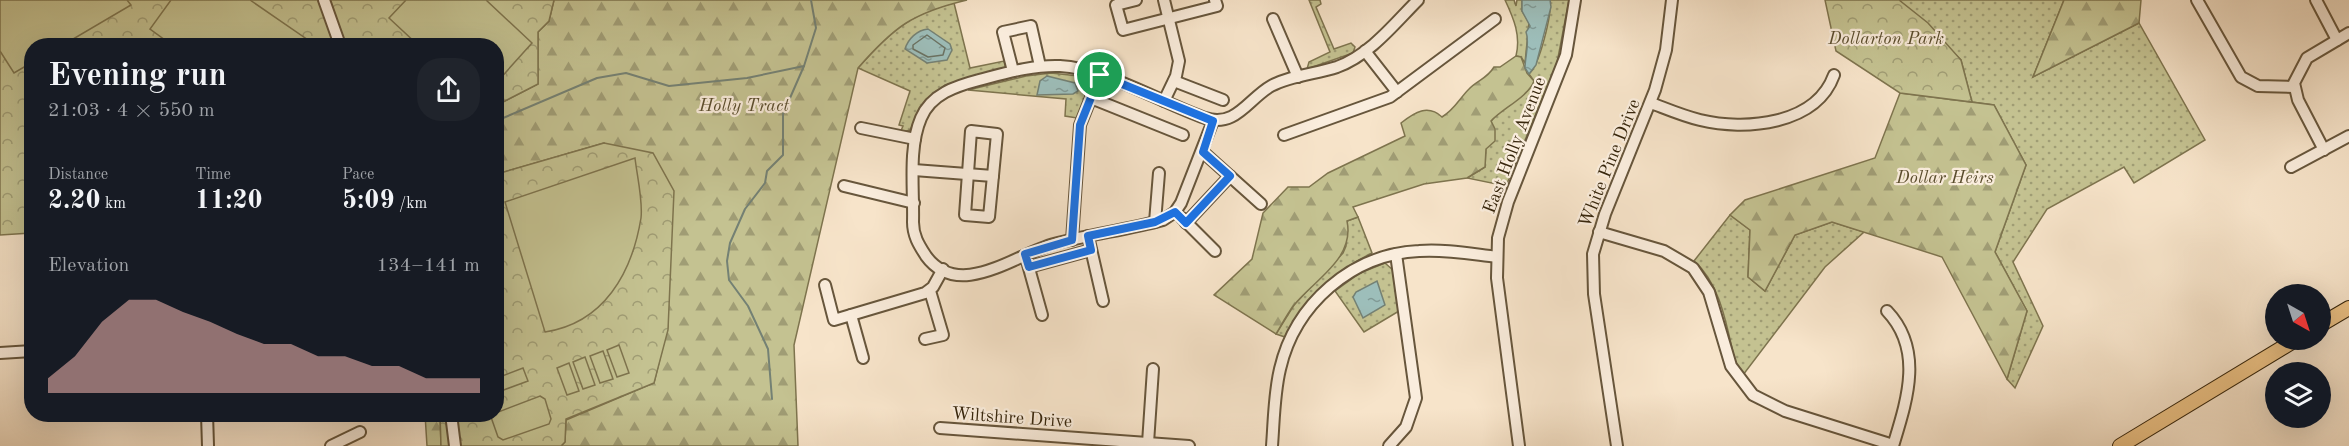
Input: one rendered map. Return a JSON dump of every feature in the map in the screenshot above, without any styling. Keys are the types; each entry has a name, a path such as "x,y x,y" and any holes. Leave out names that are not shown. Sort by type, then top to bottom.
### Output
{"main road":[{"path":"2331,319 2349,308"},
{"path":"2120,446 2279,350"}],"street":[{"path":"324,0 338,38"},
{"path":"1136,0 1116,5 1123,30 1217,6 1215,0"},
{"path":"1164,0 1179,56 1174,81 1164,101"},
{"path":"1213,121 1203,152 1175,212 1155,222 1072,240 1025,254 979,274 958,274 943,269 932,262 917,241 913,228 915,139 921,116 939,95 966,83 1013,71 1040,66 1069,66 1100,75 1213,121 1236,116 1271,86 1298,76 1338,66 1365,51 1418,0"},
{"name":"East Holly Avenue","path":"1519,446 1497,257 1502,220 1508,202 1566,55 1575,0"},
{"name":"White Pine Drive","path":"1617,446 1593,283 1593,254 1599,232 1651,103 1666,50 1672,0"},
{"path":"2197,0 2241,76 2259,86 2294,87"},
{"path":"2316,0 2337,40"},
{"path":"1273,19 1298,76"},
{"path":"1284,135 1382,102 1495,19"},
{"path":"1013,71 1003,32 1031,26 1040,66"},
{"path":"2324,150 2298,100 2294,87 2299,69 2307,58 2349,33"},
{"path":"1365,51 1397,92"},
{"path":"1072,240 1080,132 1090,98 1100,75"},
{"path":"1651,103 1707,121 1732,124 1761,123 1783,118 1809,107 1822,97 1834,75"},
{"path":"1174,81 1223,100"},
{"path":"1090,98 1184,135"},
{"path":"861,128 915,139"},
{"path":"971,131 997,134 993,176 989,217 965,215 971,131"},
{"path":"2291,167 2349,136"},
{"path":"1203,152 1261,204"},
{"path":"915,171 993,176"},
{"path":"1155,222 1159,173"},
{"path":"1186,223 1230,176"},
{"path":"844,186 914,203"},
{"path":"1175,212 1215,251"},
{"path":"1599,232 1664,250 1693,268 1709,292 1731,366 1753,395 1785,411 1893,446 1907,398 1910,360 1905,336 1887,311"},
{"path":"1088,236 1103,301"},
{"path":"1029,267 1091,250"},
{"path":"1272,446 1280,368 1289,340 1301,318 1316,300 1342,278 1372,261 1396,254 1427,250 1497,257"},
{"path":"1025,254 1042,315"},
{"path":"1389,446 1398,438 1412,415 1416,393 1396,254"},
{"path":"825,285 834,320 930,291 943,269"},
{"path":"925,339 943,335 930,291"},
{"path":"850,315 863,358"},
{"path":"0,353 24,352"},
{"path":"1148,443 1153,369"},
{"path":"207,422 208,446"},
{"path":"451,422 455,446"},
{"name":"Wiltshire Drive","path":"940,428 1037,441 1189,446"},
{"path":"331,446 360,432"},
{"path":"1398,438 1407,446"}],"green space":[{"path":"0,0 554,0 549,21 538,32 538,84 504,101 504,38 24,38 24,233 0,235"},
{"path":"0,0 127,0 131,5 75,38 24,38 24,67 14,73 0,51"},
{"path":"171,0 250,0 305,38 162,38 150,29"},
{"path":"406,0 486,0 532,43 504,74 504,38 410,38 389,18"},
{"name":"Holly Tract","path":"554,0 967,0 932,10 905,24 882,42 858,68 794,345 798,446 561,446 565,442 566,420 654,383 668,326 604,143 504,172 504,101 538,84 538,32 549,21"},
{"path":"1309,0 1320,0 1321,4 1316,7 1334,49 1351,43 1355,47 1353,53 1307,69 1309,62 1330,52"},
{"path":"1505,0 1514,0 1516,6 1517,0 1522,0 1522,11 1529,22 1525,63 1521,57 1516,56 1518,41 1516,28"},
{"path":"1550,0 1569,0 1557,63 1506,186 1467,178 1485,167 1487,136 1492,120 1521,97 1534,81 1529,74 1537,60 1544,38"},
{"name":"Dollarton Park","path":"1825,0 1899,0 1928,23 1961,60 1972,102 1900,93 1836,51"},
{"path":"1899,0 2064,0 2033,77 2139,23 2205,140 2134,183 2124,167 2047,209 2013,262 2043,326 2015,388 2007,379 2027,311 1995,252 2026,165 1994,105 1972,102 1961,60"},
{"path":"2064,0 2141,0 2139,23 2033,77"},
{"path":"954,3 970,68 1004,61 1006,68 945,85 924,103 910,130 900,133 903,126 899,125 910,91 858,68 879,45 911,19 938,7"},
{"path":"1516,56 1521,57 1527,73 1534,81 1521,97 1491,121 1495,129 1495,141 1486,149 1485,167 1467,178 1424,184 1353,207 1358,217 1347,221 1348,234 1339,258 1294,305 1276,334 1214,295 1252,259 1263,213 1288,187 1309,187 1328,173 1405,136 1401,123 1416,113 1427,110 1442,117 1494,67 1500,67"},
{"path":"1051,73 1088,77 1089,93 1077,118 1065,116 1066,99 968,90 1026,76"},
{"name":"Dollar Heirs","path":"1900,93 1994,105 2026,165 1995,252 2027,311 2007,379 1942,257 1832,222 1795,235 1765,291 1748,277 1750,230 1730,215 1745,200 1875,158"},
{"path":"604,143 653,153 674,191 668,330 654,383 566,419 565,442 561,446 441,446 440,422 504,422 504,172"},
{"path":"635,158 641,196 641,218 637,238 622,276 612,292 584,318 566,327 545,332 505,202"},
{"path":"1730,215 1750,230 1748,277 1765,291 1795,235 1832,222 1864,232 1825,267 1743,375 1736,365 1717,295 1711,282 1694,261"},
{"path":"1358,217 1372,253 1358,260 1321,288 1302,310 1285,337 1276,334 1294,305 1343,253 1346,246 1347,221"},
{"path":"1385,263 1394,271 1399,311 1364,332 1335,291 1360,273"},
{"path":"619,345 629,373 617,377 607,350"},
{"path":"603,351 613,379 600,383 590,356"},
{"path":"585,357 595,385 583,389 573,362"},
{"path":"569,363 579,391 567,395 557,368"},
{"path":"523,368 528,381 504,390 504,375"},
{"path":"540,396 545,399 551,419 549,424 503,440 498,437 493,422 504,422 504,410"},
{"path":"426,422 440,422 441,446 427,446"}],"water":[{"path":"1522,0 1550,0 1551,7 1536,65 1529,74 1525,68 1526,32 1530,26 1522,11"},
{"path":"928,29 950,44 952,50 947,60 927,63 905,49 914,36"},
{"path":"1047,76 1075,83 1078,91 1073,94 1037,95 1040,81"},
{"path":"1377,281 1385,305 1363,318 1353,297 1356,292"}],"waterway":[{"path":"772,399 768,349 748,306 729,280 727,261 730,243 745,209 765,183 767,171 783,155 783,114 804,66 816,28 811,0"},
{"path":"504,118 597,78 626,73 669,86 747,78 804,66"}],"route":[{"path":"1100,75 1213,121 1203,152 1230,176 1186,223 1175,212 1163,220 1088,236 1091,250 1029,267 1025,254 1072,240 1080,125 1100,75"}]}
